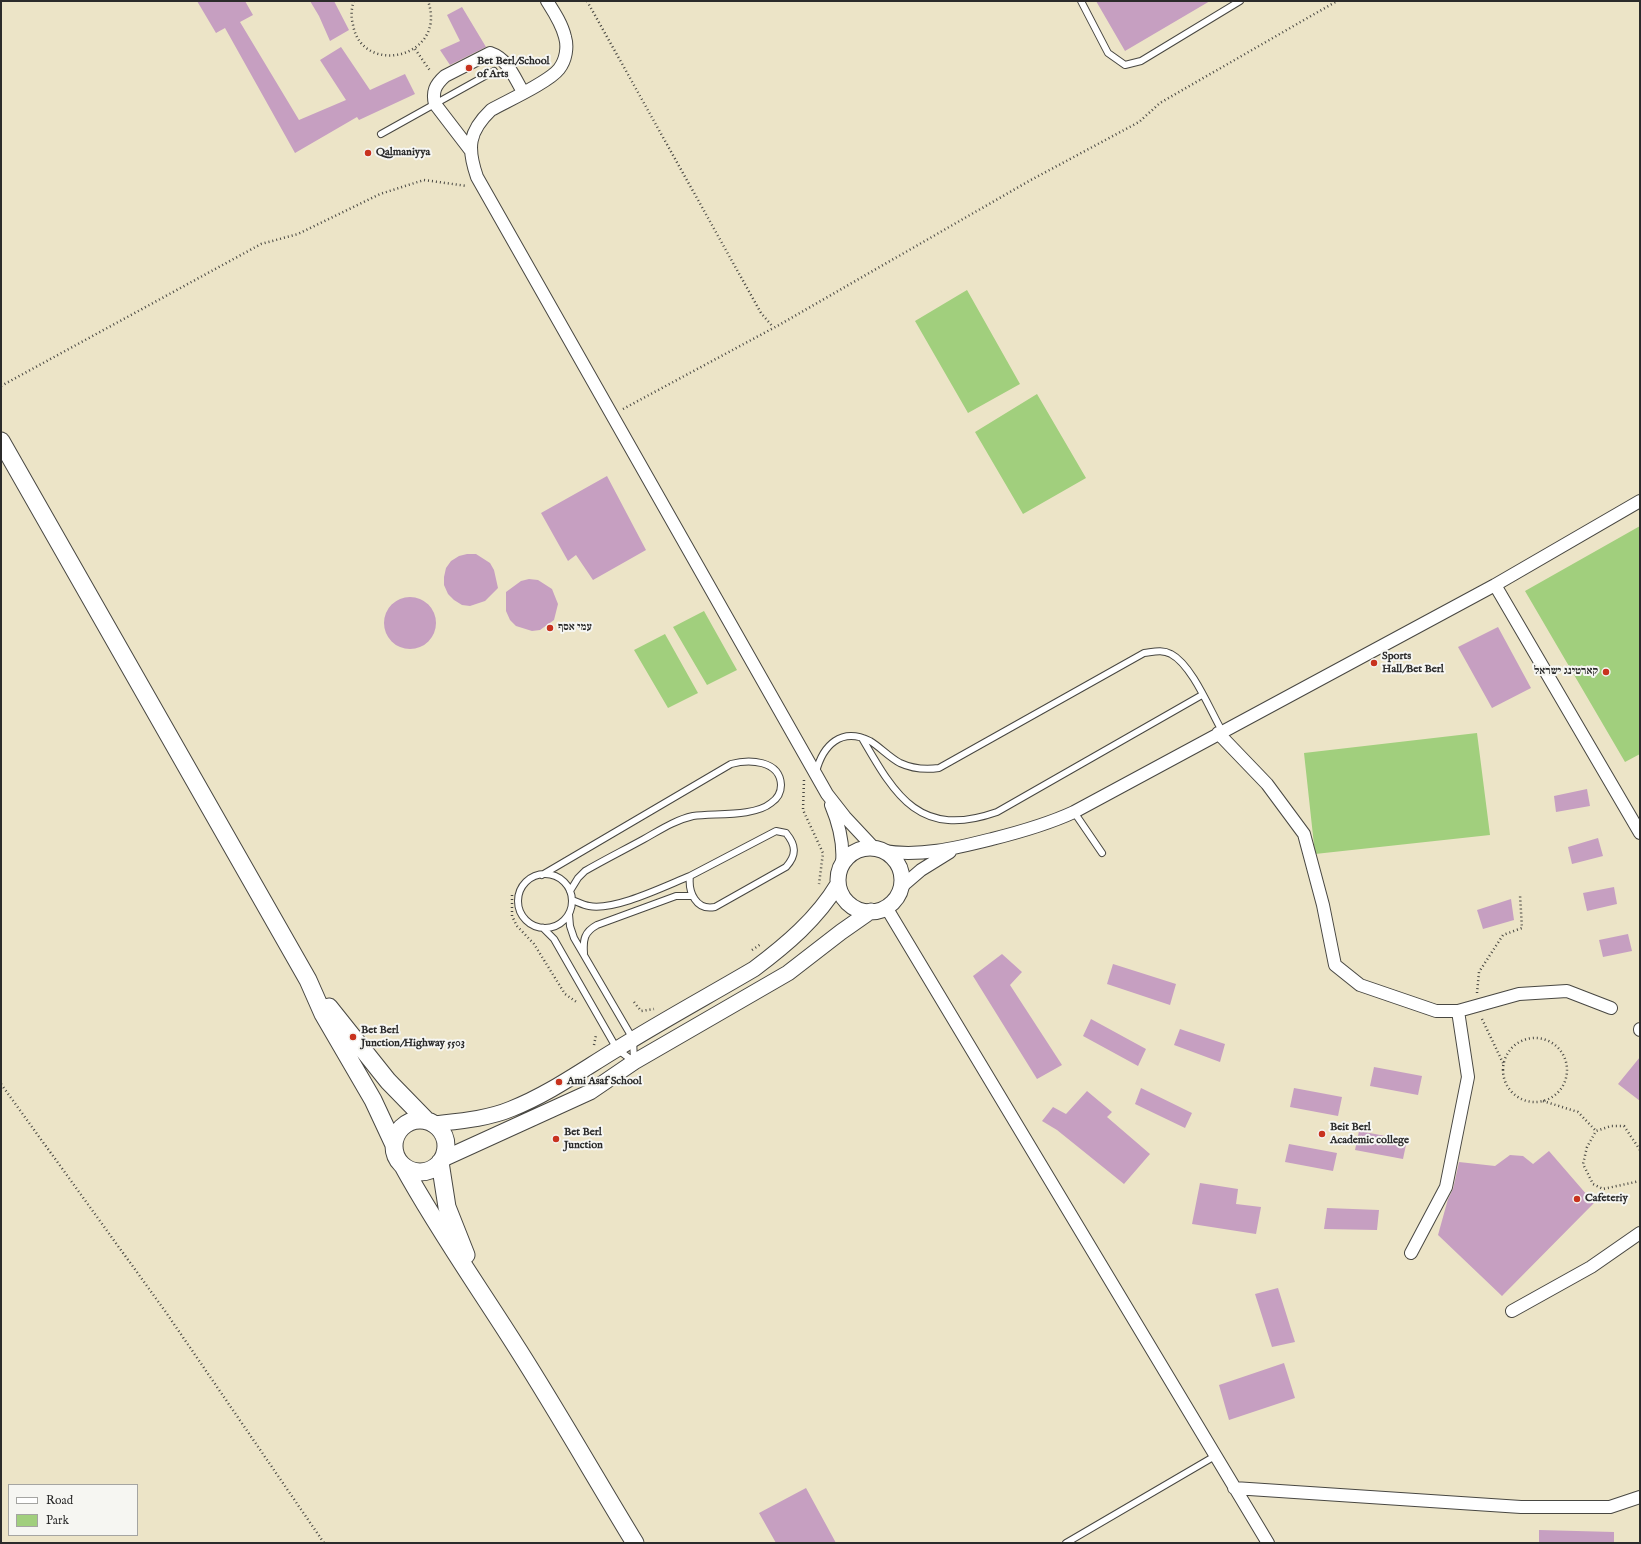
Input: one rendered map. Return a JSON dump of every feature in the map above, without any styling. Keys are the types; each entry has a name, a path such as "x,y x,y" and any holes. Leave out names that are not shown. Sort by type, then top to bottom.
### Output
{"main road":[{"path":"1,441 308,980 323,1014 373,1100 394,1145 396,1156 429,1212 470,1273 636,1543"},
{"path":"308,980 368,1058 388,1081 430,1122 438,1126 444,1136 446,1147 442,1160 436,1168 425,1172 413,1171 403,1166"},
{"path":"394,1145 397,1134 405,1125 415,1120 430,1122"},
{"path":"442,1160 448,1207 465,1251 470,1273"}],"street":[{"path":"547,1 566,37 564,60 552,76 491,110 474,130 470,142 471,159 481,188 611,416 810,776 828,794 845,816 878,849 892,857 898,865 901,874 900,888"},
{"path":"471,151 435,104 433,97 434,89 444,76 490,53 496,55 506,63 523,92"},
{"path":"842,863 854,852 863,848 878,849 899,854 920,854 958,848 1024,831 1074,812 1495,585 1640,502"},
{"path":"1495,585 1640,833"},
{"path":"1220,732 1267,784 1304,834 1323,904 1335,965 1360,984 1436,1011 1458,1010 1519,994 1567,991 1611,1008"},
{"path":"828,794 844,849 838,875 838,884 841,893 846,901 855,908 870,911"},
{"path":"442,1160 590,1092 634,1062 788,973 870,911 886,907 893,901 900,888 922,870 958,848"},
{"path":"430,1122 479,1118 510,1110 532,1100 596,1064 617,1048 754,969 771,956 816,915 838,884"},
{"path":"886,907 1268,1543"},
{"path":"1411,1253 1446,1187 1468,1077 1458,1010"},
{"path":"1512,1311 1591,1267 1640,1233"},
{"path":"1234,1488 1521,1507 1610,1507 1640,1497"}],"lane":[{"path":"1081,1 1108,53 1125,65 1141,61 1240,1"},
{"path":"382,134 494,71"},
{"path":"810,776 825,749 833,742 845,736 862,738 899,762 912,768 925,770 939,768 1144,654 1159,651 1171,654 1182,662 1202,695 1220,732"},
{"path":"862,738 886,779 908,804 917,811 934,817 954,821 971,820 997,812 1202,695"},
{"path":"570,891 578,878 585,871 681,819 764,808 778,796 781,789 781,780 778,774 773,768 755,761 741,761 731,764 542,875 530,879 520,892 519,900 521,912 528,922 544,928 554,939 617,1048 634,1062"},
{"path":"1074,812 1102,853"},
{"path":"572,900 590,906 609,905 642,895 690,876 776,831 786,833 794,847 795,853 792,860 786,867 715,907 708,908 701,905 692,896 690,891 690,876"},
{"path":"542,875 553,876 560,879 570,891 572,900 569,914 570,926 584,955 633,1039 634,1062"},
{"path":"584,955 584,938 591,928 676,896 692,896"},
{"path":"544,928 558,925 569,914"},
{"path":"1066,1543 1215,1456"}],"path":[{"path":"354,1 351,16 354,30 360,41 371,50 383,55 397,56 415,49 427,34 431,22 428,1"},
{"path":"587,1 761,313 773,327"},
{"path":"611,416 773,327 1029,181 1139,122 1160,103 1337,1"},
{"path":"415,49 439,82"},
{"path":"1,386 261,244 298,234 380,194 424,180 481,188"},
{"path":"810,776 802,790 803,810 823,853 819,889"},
{"path":"512,895 512,916 517,926 534,944 565,994 578,1003 582,1009"},
{"path":"1503,1063 1475,1005 1479,972 1503,935 1522,928 1520,895"},
{"path":"749,952 758,944 765,943"},
{"path":"634,1002 641,1010 657,1009"},
{"path":"593,1028 596,1034 593,1049"},
{"path":"1533,1038 1543,1039 1553,1043 1560,1051 1565,1060 1567,1070 1565,1080 1560,1089 1552,1097 1542,1101 1532,1102 1521,1099 1512,1093 1506,1084 1503,1074 1503,1063 1507,1053 1514,1045 1523,1040 1533,1038"},
{"path":"1,1084 165,1311 324,1543"},
{"path":"1542,1101 1578,1112 1596,1130"},
{"path":"1640,1150 1624,1126 1611,1126 1596,1130 1587,1148 1583,1164 1593,1184 1603,1188 1640,1181"}],"green space":[{"path":"967,290 1020,384 968,413 915,321"},
{"path":"1037,394 1086,478 1023,514 975,432"},
{"name":"קארטינג ישראל","path":"1640,526 1640,754 1625,762 1525,591"},
{"path":"704,611 737,670 707,685 673,627"},
{"path":"665,634 698,693 668,708 634,650"},
{"path":"1477,733 1490,835 1315,854 1304,753"}],"building":[{"path":"197,1 245,1 253,15 240,22 299,120 346,100 320,60 341,47 370,90 405,74 415,94 359,120 357,117 295,153 225,28 216,33"},
{"path":"310,1 334,1 349,30 330,41 319,16"},
{"path":"1096,1 1210,1 1125,51"},
{"path":"462,7 486,47 450,65 440,50 460,41 447,15"},
{"path":"607,476 646,550 593,580 576,555 568,561 541,513"},
{"path":"476,554 490,563 494,570 498,588 485,601 470,606 462,605 454,600 448,594 444,585 446,568 451,561 459,556"},
{"path":"529,579 538,580 552,589 558,604 554,620 540,630 532,631 516,626 510,620 506,611 506,592 521,581"},
{"path":"410,597 424,601 432,609 436,623 432,637 424,645 410,649 396,645 388,637 384,623 388,609 396,601"},
{"path":"1498,627 1531,688 1492,708 1458,647"},
{"path":"1587,789 1590,806 1556,812 1554,796"},
{"path":"1598,838 1603,856 1572,864 1568,847"},
{"path":"1614,887 1617,904 1587,911 1583,893"},
{"path":"1511,899 1514,920 1483,929 1477,910"},
{"path":"1628,934 1632,951 1603,957 1599,940"},
{"path":"1002,954 1022,972 1010,985 1062,1065 1037,1079 973,976"},
{"path":"1113,964 1176,984 1170,1005 1107,984"},
{"path":"1091,1019 1146,1049 1138,1066 1083,1036"},
{"path":"1180,1029 1225,1044 1220,1062 1174,1045"},
{"path":"1640,1057 1640,1101 1618,1084"},
{"path":"1374,1067 1422,1076 1418,1095 1370,1086"},
{"path":"1141,1088 1192,1113 1185,1128 1135,1104"},
{"path":"1294,1088 1342,1097 1338,1116 1290,1107"},
{"path":"1087,1091 1112,1112 1107,1117 1150,1154 1124,1184 1057,1130 1042,1121 1053,1107 1066,1114"},
{"path":"1359,1131 1407,1140 1403,1159 1355,1150"},
{"path":"1289,1144 1337,1153 1333,1171 1285,1162"},
{"path":"1549,1151 1594,1203 1502,1296 1438,1235 1448,1199 1453,1189 1459,1162 1495,1166 1510,1155 1523,1156 1533,1164"},
{"path":"1200,1183 1238,1189 1236,1204 1261,1207 1256,1234 1192,1224"},
{"path":"1327,1208 1379,1210 1377,1230 1324,1229"},
{"path":"1278,1288 1295,1342 1272,1347 1255,1294"},
{"path":"1284,1363 1295,1398 1229,1420 1219,1385"},
{"path":"806,1488 836,1543 776,1543 759,1513"},
{"path":"1539,1530 1614,1532 1614,1543 1539,1543"}],"place":[{"name":"Bet Berl/School of Arts","path":"469,68"},
{"name":"Qalmaniyya","path":"368,153"},
{"name":"עמי אסף","path":"550,628"},
{"name":"Sports Hall/Bet Berl","path":"1374,663"},
{"name":"קארטינג ישראל","path":"1606,672"},
{"name":"Bet Berl Junction/Highway 5503","path":"353,1037"},
{"name":"Ami Asaf School","path":"559,1082"},
{"name":"Beit Berl Academic college","path":"1322,1134"},
{"name":"Bet Berl Junction","path":"556,1139"},
{"name":"Cafeteriy","path":"1577,1199"}]}
